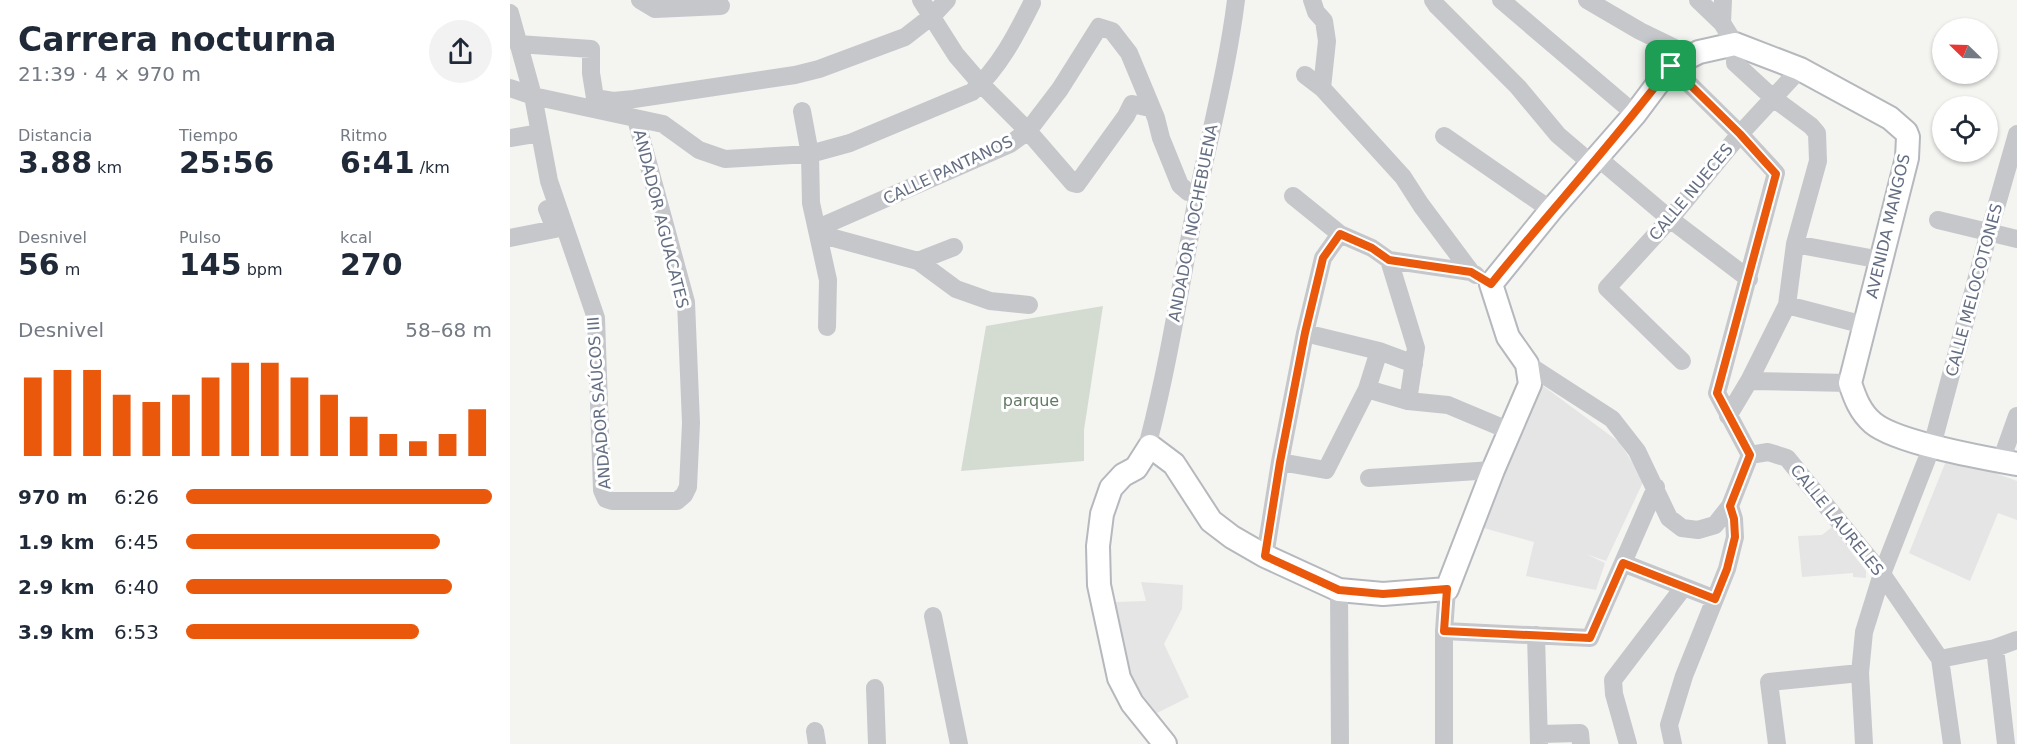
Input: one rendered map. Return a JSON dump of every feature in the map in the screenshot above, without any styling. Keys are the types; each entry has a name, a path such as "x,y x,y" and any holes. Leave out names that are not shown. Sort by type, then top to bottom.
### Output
{"main road":[{"path":"1158,742 1132,703 1119,678 1099,585 1098,546 1102,514 1112,488 1123,475 1136,468 1150,446 1174,464 1211,521 1232,537 1265,556 1339,590 1383,594 1447,589 1493,470 1530,384 1527,364 1508,338 1491,284 1551,210 1635,114 1671,66 1699,52 1735,44"},
{"name":"AVENIDA MANGOS","path":"1735,44 1800,69 1890,118 1906,132 1908,137 1907,158 1850,383"},
{"path":"1850,383 1859,408 1874,424 1894,434 1932,446 2009,463"}],"street":[{"path":"640,0 655,9 721,6"},
{"path":"921,0 956,55 1028,131 1073,183 1077,184 1126,116 1132,104 1150,108 1156,118 1161,138 1180,185 1188,192 1198,192"},
{"path":"518,44 591,49 594,104 795,75 819,69 905,37 932,16 947,0"},
{"name":"ANDADOR NOCHEBUENA","path":"1150,446 1149,439 1162,388 1198,192 1232,35 1236,0"},
{"path":"1312,0 1316,12 1324,21 1327,41 1322,88"},
{"path":"1433,0 1518,87 1558,135 1749,279"},
{"path":"1501,0 1635,114"},
{"path":"1527,364 1612,418 1637,451 1669,518 1682,528 1698,530 1715,525 1730,506 1750,455 1717,393 1776,174 1740,134 1671,66 1675,48 1640,31 1587,0"},
{"path":"1698,0 1722,23 1735,44 1735,63 1773,98 1811,126 1817,134 1818,161 1795,244 1787,305 1749,381 1728,416"},
{"path":"1722,23 1723,0"},
{"path":"636,119 663,124 699,150 725,159 810,154 850,143 972,92 981,84 1010,45 1032,3"},
{"path":"510,13 533,96 549,181 542,196 555,229 510,238"},
{"name":"CALLE PANTANOS","path":"819,231 1010,144 1028,131 1060,88 1099,27 1112,30 1129,53 1150,108"},
{"name":"CALLE NUECES","path":"1682,361 1607,288 1670,219 1740,134 1800,69"},
{"path":"1305,75 1322,88 1403,177 1471,272 1491,284"},
{"name":"ANDADOR AGUACATES","path":"510,88 533,96 594,104 636,119 686,302 691,423 688,486 684,495 677,501 612,501 606,499"},
{"path":"802,111 810,154 811,202 828,280 827,327"},
{"path":"510,138 540,133"},
{"name":"CALLE MELOCOTONES","path":"1864,744 1860,673 1864,632 1882,574 1932,446 2017,134"},
{"path":"1444,136 1551,210"},
{"name":"ANDADOR SAÚCOS III","path":"549,181 596,318 602,490 606,499"},
{"path":"1293,196 1340,234 1372,248 1389,260 1471,272"},
{"path":"1938,220 2017,239"},
{"path":"819,231 918,261 956,289 990,301 1029,305"},
{"path":"1265,556 1280,462 1305,333 1323,258 1340,234"},
{"path":"1795,244 1881,260"},
{"path":"918,261 954,247"},
{"path":"1389,260 1416,348 1408,401"},
{"path":"1787,305 1864,325"},
{"path":"1305,333 1379,351 1414,364"},
{"path":"1280,462 1326,470 1367,389 1379,351"},
{"path":"1749,381 1850,383"},
{"path":"1367,389 1408,401 1448,405 1510,431"},
{"path":"2009,463 2017,416"},
{"name":"CALLE LAURELES","path":"1750,455 1768,452 1787,458 1882,574 1940,659"},
{"path":"1369,478 1493,470"},
{"path":"1444,631 1590,638 1656,487"},
{"path":"1673,744 1669,725 1684,676 1727,569 1735,537 1734,519 1730,506"},
{"path":"1623,563 1715,599"},
{"path":"1628,744 1614,694 1613,680 1683,588"},
{"path":"1443,744 1444,631 1447,589"},
{"path":"1339,590 1340,744"},
{"path":"933,616 959,744"},
{"path":"1536,635 1540,739 1580,733 1581,744"},
{"path":"1952,744 1940,659 1995,648 2017,640"},
{"path":"1995,648 2006,744"},
{"path":"1777,744 1769,682 1860,673"},
{"path":"875,688 877,744"}],"shaded area":[{"path":"1542,385 1619,442 1644,480 1606,561 1586,554 1605,563 1596,590 1526,576 1534,542 1480,527"},
{"path":"1948,456 2017,481 2017,520 1998,513 1970,581 1909,553"},
{"path":"1832,527 1866,571 1866,578 1853,577 1853,573 1802,577 1798,536 1822,535"},
{"path":"1141,582 1183,585 1182,609 1164,644 1189,697 1157,713 1129,678 1115,602 1146,601"}],"green space":[{"name":"parque","path":"1103,306 1084,430 1084,461 961,471 986,326"}],"route":[{"path":"1671,66 1740,134 1776,174 1717,393 1750,455 1730,506 1734,519 1735,537 1727,569 1715,599 1623,563 1590,638 1444,631 1447,589 1383,594 1339,590 1265,556 1280,462 1305,333 1323,258 1340,234 1372,248 1389,260 1471,272 1491,284 1551,210 1635,114 1671,66"}]}
